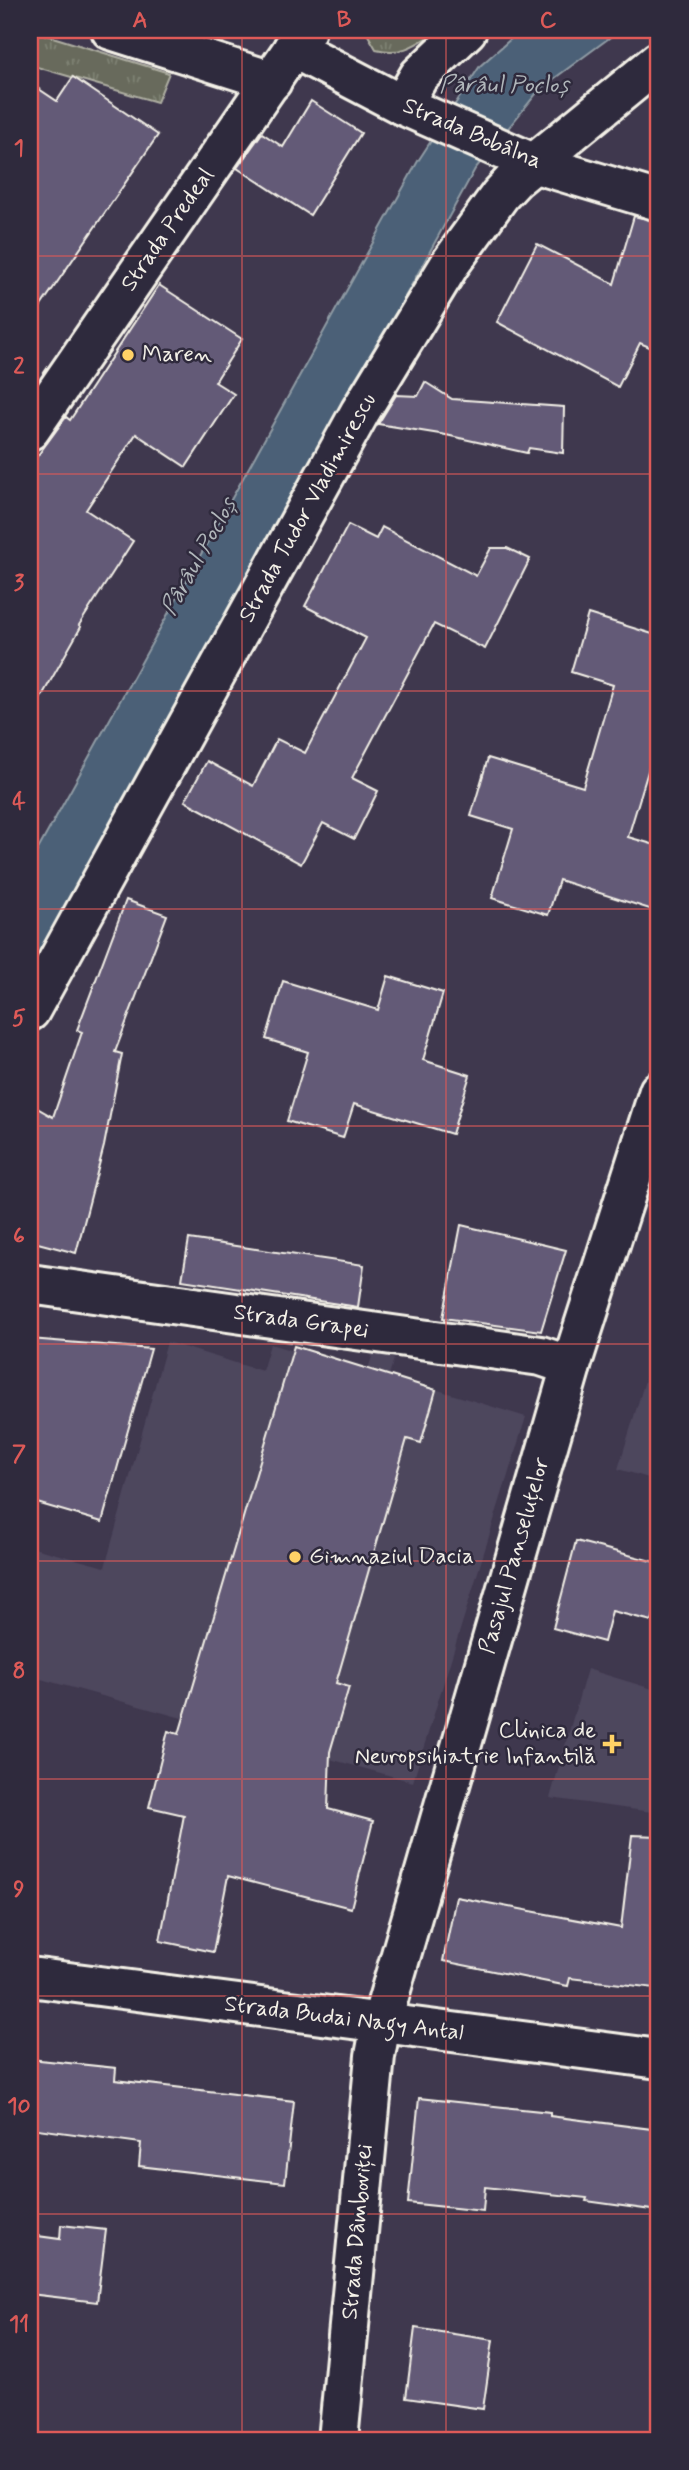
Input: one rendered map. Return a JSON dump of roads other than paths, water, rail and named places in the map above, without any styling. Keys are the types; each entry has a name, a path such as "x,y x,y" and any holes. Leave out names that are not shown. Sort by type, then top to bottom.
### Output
{"street":[{"path":"111,30 272,81"},
{"path":"402,105 419,76 467,30"},
{"name":"Strada Predeal","path":"30,430 299,39"},
{"name":"Strada Bobâlna","path":"299,39 402,105 522,157 659,201"},
{"name":"Strada Tudor Vladimirescu","path":"30,1011 367,401 450,264 500,195 522,157 659,61"},
{"name":"Pasajul Panseluțelor","path":"381,2024 571,1366 659,1091"},
{"name":"Strada Grapei","path":"30,1284 541,1356 571,1366"},
{"name":"Strada Budai Nagy Antal","path":"30,1977 659,2059"},
{"name":"Strada Dâmboviței","path":"338,2440 374,2056 381,2024"}],"water":[{"name":"Pârâul Pocloș","path":"521,30 620,30 540,89 475,169 30,982 30,864 418,161 480,66"}],"place":[{"name":"Maren","path":"128,355"},
{"name":"Gimnaziul Dacia","path":"295,1557"},
{"name":"Clinica de Neuropsihiatrie Infantilă","path":"612,1744"}]}
